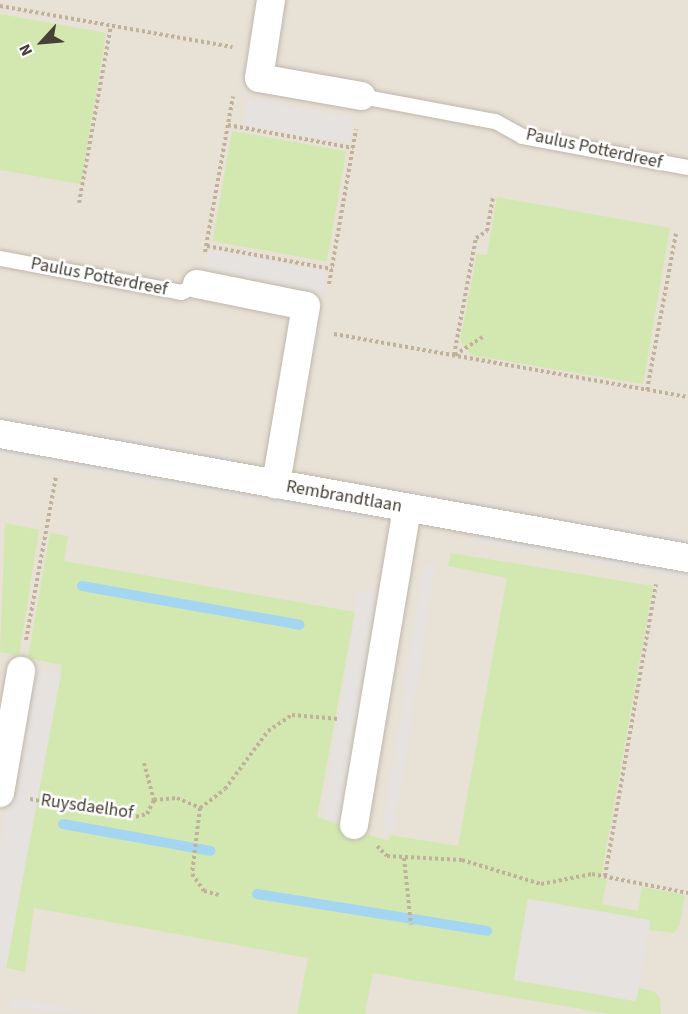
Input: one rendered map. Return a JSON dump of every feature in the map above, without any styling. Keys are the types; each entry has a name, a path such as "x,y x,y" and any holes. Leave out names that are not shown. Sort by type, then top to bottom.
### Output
{"street":[{"path":"260,66 271,0"},
{"name":"Paulus Potterdreef","path":"260,66 362,96"},
{"name":"Paulus Potterdreef","path":"197,284 304,317"},
{"path":"276,484 304,317"},
{"name":"Rembrandtlaan","path":"0,434 688,558"},
{"path":"354,825 407,508"},
{"path":"11,795 23,661"}],"lane":[{"name":"Paulus Potterdreef","path":"362,96 495,121 522,136 687,167"},
{"name":"Paulus Potterdreef","path":"0,258 181,292 197,284"}],"path":[{"path":"0,6 111,26 260,66"},
{"path":"79,203 111,26"},
{"path":"197,284 207,246 234,91 260,66"},
{"path":"304,317 324,308 362,96"},
{"path":"228,125 352,148"},
{"path":"454,355 476,238 487,231 493,197"},
{"path":"647,390 676,233"},
{"path":"207,246 332,269"},
{"path":"304,317 454,355 688,397"},
{"path":"454,355 484,336"},
{"path":"23,661 62,445"},
{"path":"605,876 657,580"},
{"path":"219,895 197,884 193,854 200,808 225,789 268,730 292,715 372,724"},
{"path":"144,763 154,800"},
{"name":"Ruysdaelhof","path":"11,795 130,818 147,814 154,800 177,798 200,808"},
{"path":"354,825 387,855 404,858 462,860 541,884 605,876 688,893"},
{"path":"404,858 413,911 411,925"}],"shaded area":[{"path":"0,0 688,0 688,1014 0,1014"},
{"path":"247,99 354,118 350,144 242,125"},
{"path":"209,249 327,272 322,297 204,275"},
{"path":"0,415 230,456 229,465 0,425"},
{"path":"0,445 368,510 367,520 0,455"},
{"path":"351,479 688,538 686,549 349,490"},
{"path":"472,531 688,569 687,579 470,541"},
{"path":"424,564 436,566 394,832 382,830"},
{"path":"359,589 385,593 348,822 323,818"},
{"path":"33,669 61,674 6,968 0,967 0,848"},
{"path":"528,899 650,921 636,1001 514,980"},
{"path":"11,997 101,1014 9,1008"}],"green space":[{"path":"0,14 106,33 81,184 0,170"},
{"path":"232,131 346,151 327,261 213,241"},
{"path":"497,197 670,228 643,384 471,355 460,340 477,254 487,255"},
{"path":"5,523 39,530 19,656 0,652"},
{"path":"50,533 68,536 64,561 355,612 317,817 388,841 390,835 458,846 507,578 448,566 451,553 653,586 601,878 607,880 602,904 638,911 642,887 685,895 680,924 674,933 649,930 650,920 528,899 514,980 636,1001 639,988 653,991 660,997 661,1014 609,1014 373,973 365,1014 297,1014 308,958 34,908 25,972 6,968 62,665 28,658"}],"waterway":[{"path":"82,586 300,625"},
{"path":"63,824 211,851"},
{"path":"257,894 487,931"}]}
